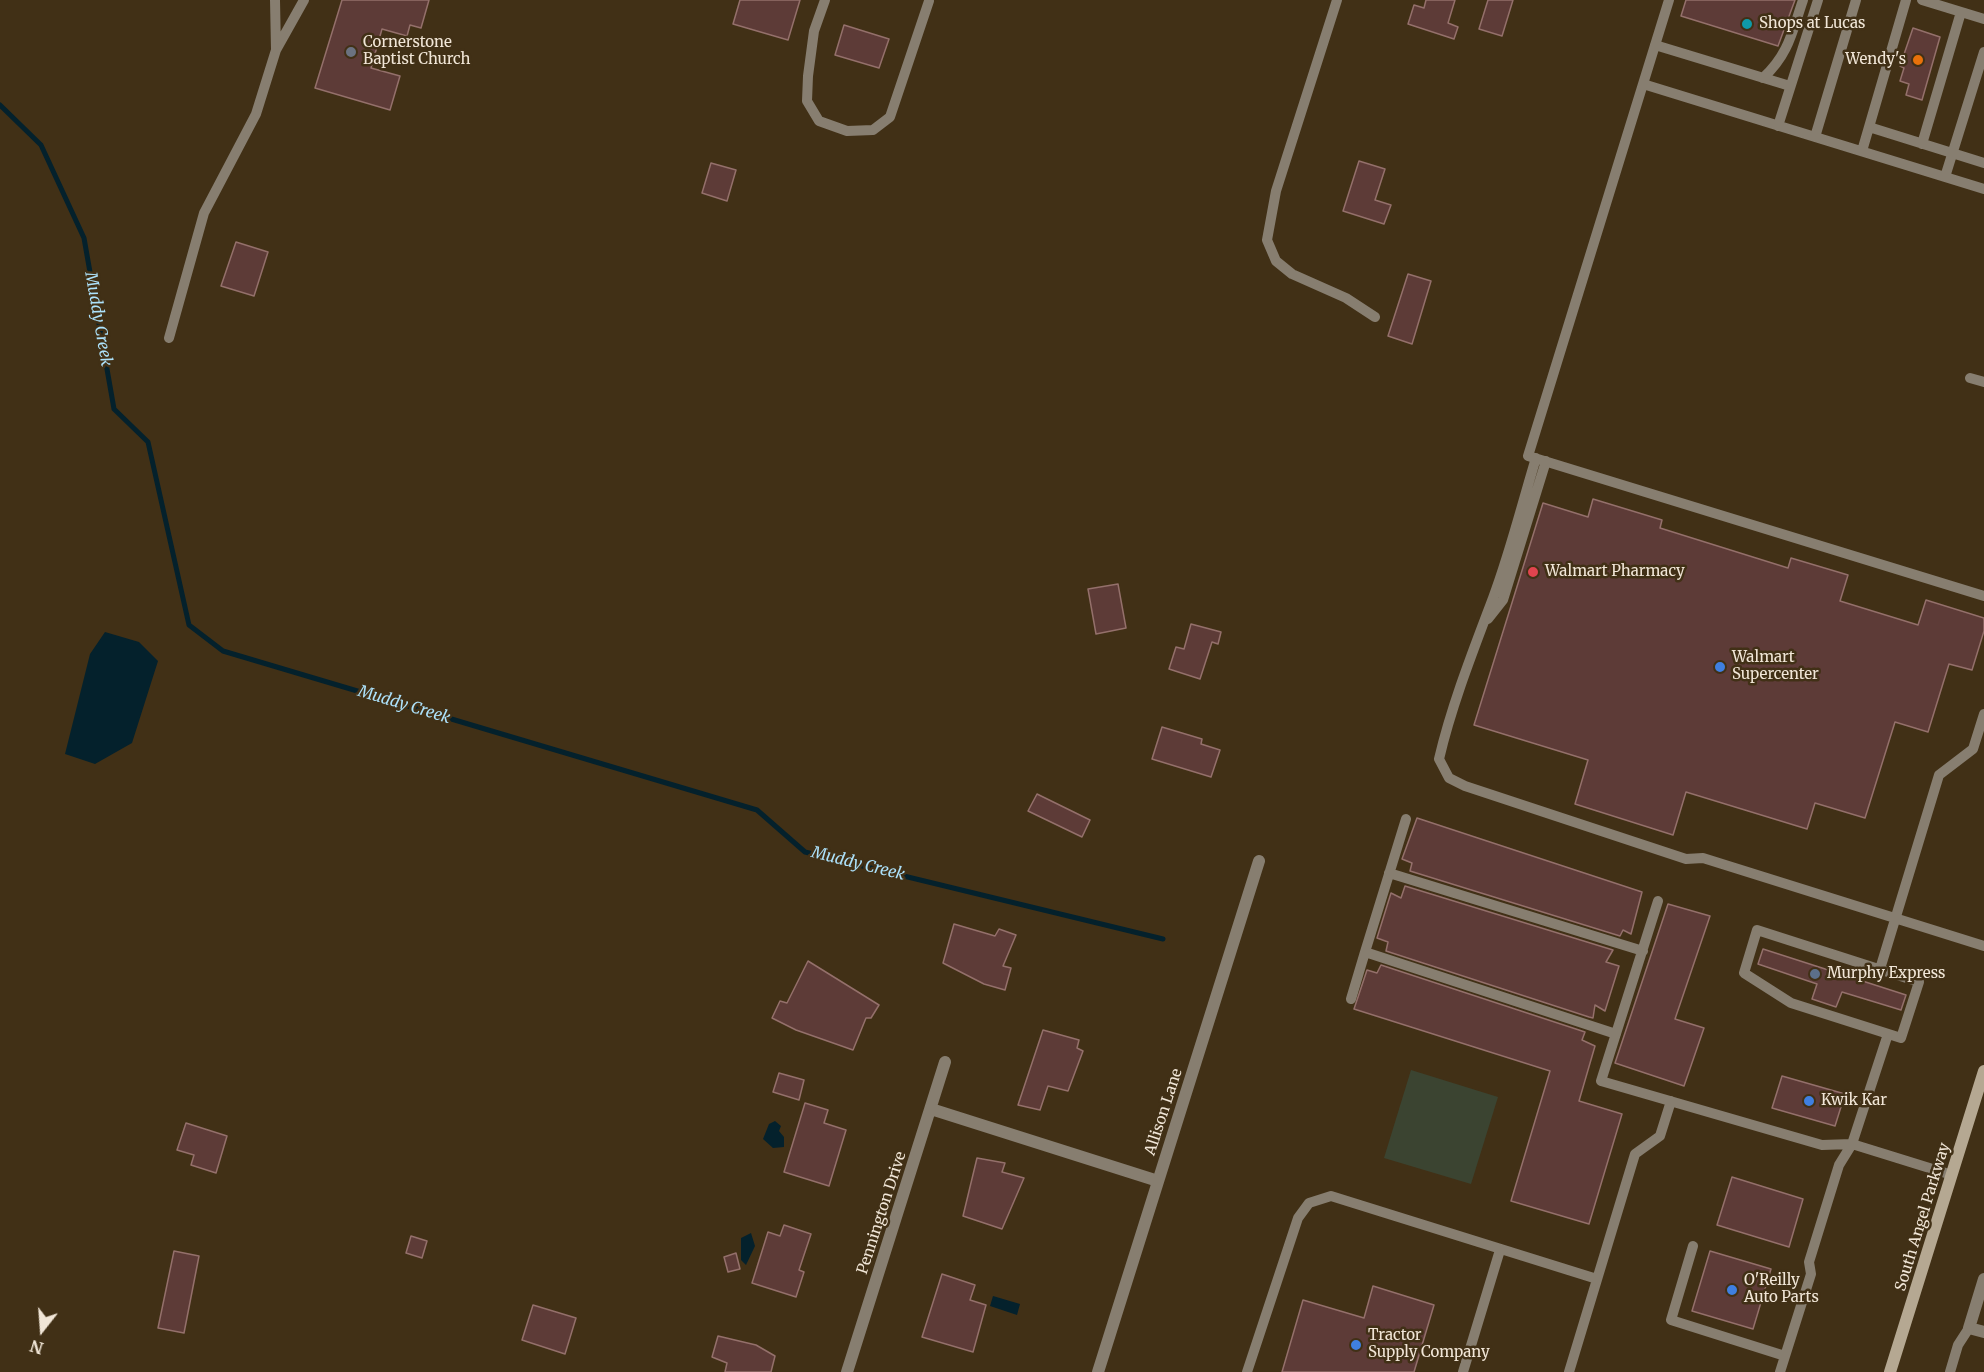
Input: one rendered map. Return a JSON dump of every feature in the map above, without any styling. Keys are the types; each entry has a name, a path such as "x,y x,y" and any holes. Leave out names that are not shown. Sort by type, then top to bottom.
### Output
{"main road":[{"name":"South Angel Parkway","path":"1890,1372 1984,1071"}],"street":[{"name":"Allison Lane","path":"1098,1372 1259,861"},
{"name":"Pennington Drive","path":"847,1372 945,1062"},
{"path":"931,1109 1158,1181"},
{"path":"1984,1279 1969,1328 1984,1332"}],"lane":[{"path":"275,0 276,50"},
{"path":"169,338 204,213 256,114 276,50 304,0"},
{"path":"825,0 814,31 807,101 819,121 848,130 873,130 890,117 928,0"},
{"path":"1337,0 1276,191 1267,240 1276,261 1292,274 1346,298 1375,317"},
{"path":"1669,0 1528,456 1984,596"},
{"path":"1763,78 1786,52 1803,0"},
{"path":"1778,126 1818,0"},
{"path":"1815,137 1856,0"},
{"path":"1862,152 1906,0"},
{"path":"1922,0 1984,19"},
{"path":"1922,144 1961,12"},
{"path":"1655,45 1790,86"},
{"path":"1945,177 1984,52"},
{"path":"1643,84 1984,189"},
{"path":"1869,127 1984,163"},
{"path":"1970,378 1984,382"},
{"path":"1541,460 1503,600 1480,628 1439,759 1449,778 1465,786 1686,859 1703,858 1984,946"},
{"path":"1880,969 1939,775 1973,749 1984,714"},
{"path":"1351,999 1406,819"},
{"path":"1389,873 1642,951"},
{"path":"1658,901 1601,1081 1822,1145 1852,1144 1952,1175"},
{"path":"1757,930 1919,982 1901,1038 1888,1034 1791,1003 1744,973 1757,930"},
{"path":"1365,952 1616,1034"},
{"path":"1780,1372 1811,1274 1809,1262 1839,1165 1852,1144 1888,1034"},
{"path":"1569,1372 1635,1154 1660,1136 1671,1101"},
{"path":"1247,1372 1298,1218 1309,1203 1331,1196 1597,1279"},
{"path":"1693,1246 1671,1320 1785,1356"},
{"path":"1463,1372 1500,1250"},
{"path":"1950,1372 1958,1345 1969,1328"}],"green space":[{"path":"1411,1070 1498,1097 1471,1184 1384,1158"}],"water":[{"path":"105,632 139,642 158,661 132,743 95,764 65,754 90,654"},
{"path":"775,1121 781,1126 779,1131 784,1137 784,1147 773,1148 763,1139 769,1124"},
{"path":"751,1233 755,1246 746,1265 741,1260 741,1238"},
{"path":"993,1296 1020,1304 1017,1315 990,1306"}],"building":[{"name":"Cornerstone Baptist Church","path":"342,0 429,0 421,28 410,25 407,36 382,29 371,68 400,76 390,110 315,88"},
{"path":"740,0 800,0 788,40 733,24"},
{"path":"1426,0 1455,0 1448,23 1458,27 1454,39 1408,24 1414,5 1424,8"},
{"path":"1488,0 1513,0 1502,36 1479,29"},
{"name":"Shops at Lucas","path":"1686,0 1795,0 1778,46 1681,16"},
{"path":"844,25 889,39 879,68 835,55"},
{"name":"Wendy's","path":"1913,28 1940,37 1922,100 1906,95 1909,84 1900,81 1904,68 1900,66"},
{"path":"1359,161 1385,169 1375,200 1391,205 1384,224 1343,211"},
{"path":"711,163 736,170 727,201 702,193"},
{"path":"236,242 268,252 254,296 221,286"},
{"path":"1408,274 1431,281 1412,344 1388,336"},
{"name":"Walmart Supercenter","path":"1593,499 1662,520 1660,528 1788,568 1791,558 1848,575 1840,601 1918,625 1926,600 1984,618 1984,631 1972,670 1949,664 1928,732 1895,722 1865,818 1815,803 1807,829 1686,792 1673,835 1575,804 1588,760 1474,725 1543,503 1588,517"},
{"path":"1118,584 1126,628 1096,634 1088,589"},
{"path":"1191,624 1221,632 1218,644 1212,642 1200,679 1169,669 1176,647 1184,649"},
{"path":"1162,727 1202,739 1201,744 1220,750 1211,777 1152,759"},
{"path":"1037,794 1090,820 1082,837 1028,811"},
{"path":"1417,818 1642,892 1631,934 1623,930 1620,936 1410,871 1412,863 1402,859"},
{"path":"1405,886 1613,950 1606,962 1619,966 1605,1011 1595,1005 1593,1018 1589,1017 1386,951 1388,942 1377,938 1391,893 1401,898"},
{"path":"1668,904 1710,916 1675,1019 1704,1028 1684,1086 1615,1063"},
{"path":"954,924 995,936 999,929 1016,935 1003,966 1011,968 1005,990 984,984 943,963"},
{"name":"Murphy Express","path":"1763,949 1906,995 1901,1010 1842,992 1836,1007 1812,999 1817,984 1758,964"},
{"path":"808,961 879,1005 871,1018 866,1018 853,1050 796,1030 772,1018 780,1001 787,1003"},
{"path":"1381,965 1585,1032 1582,1040 1595,1046 1579,1101 1622,1114 1589,1224 1511,1201 1550,1071 1354,1009 1367,970 1377,973"},
{"path":"1043,1030 1079,1040 1077,1048 1083,1051 1068,1091 1048,1086 1040,1110 1018,1105"},
{"path":"779,1073 804,1080 799,1100 773,1092"},
{"name":"Kwik Kar","path":"1782,1076 1845,1094 1835,1126 1772,1108"},
{"path":"805,1103 828,1110 824,1123 846,1130 829,1186 784,1172"},
{"path":"186,1123 227,1136 216,1173 191,1165 194,1155 177,1150"},
{"path":"977,1158 1005,1163 1002,1172 1024,1178 1002,1229 963,1216"},
{"path":"1732,1177 1803,1199 1789,1247 1717,1225"},
{"path":"784,1225 811,1234 799,1270 804,1272 796,1297 752,1283 768,1232 780,1236"},
{"path":"411,1236 427,1241 422,1258 406,1253"},
{"path":"174,1251 199,1256 184,1333 158,1328"},
{"name":"O'Reilly Auto Parts","path":"1710,1251 1771,1269 1753,1329 1692,1311"},
{"path":"736,1253 740,1269 728,1272 724,1257"},
{"path":"942,1274 975,1285 970,1300 986,1305 973,1352 922,1337"},
{"name":"Tractor Supply Company","path":"1373,1286 1434,1305 1414,1372 1282,1372 1303,1300 1364,1318"},
{"path":"533,1305 576,1318 565,1354 522,1340"},
{"path":"718,1336 756,1345 775,1356 771,1372 725,1372 727,1363 712,1357"}],"waterway":[{"name":"Muddy Creek","path":"0,105 41,145 84,238 114,409 148,442 189,625 223,651 757,810 805,852 1163,939"}],"place":[{"name":"Shops at Lucas","path":"1747,24"},
{"name":"Cornerstone Baptist Church","path":"351,52"},
{"name":"Wendy's","path":"1918,60"},
{"name":"Walmart Pharmacy","path":"1533,572"},
{"name":"Walmart Supercenter","path":"1720,667"},
{"name":"Murphy Express","path":"1815,974"},
{"name":"Kwik Kar","path":"1809,1101"},
{"name":"O'Reilly Auto Parts","path":"1732,1290"},
{"name":"Tractor Supply Company","path":"1356,1345"}]}
